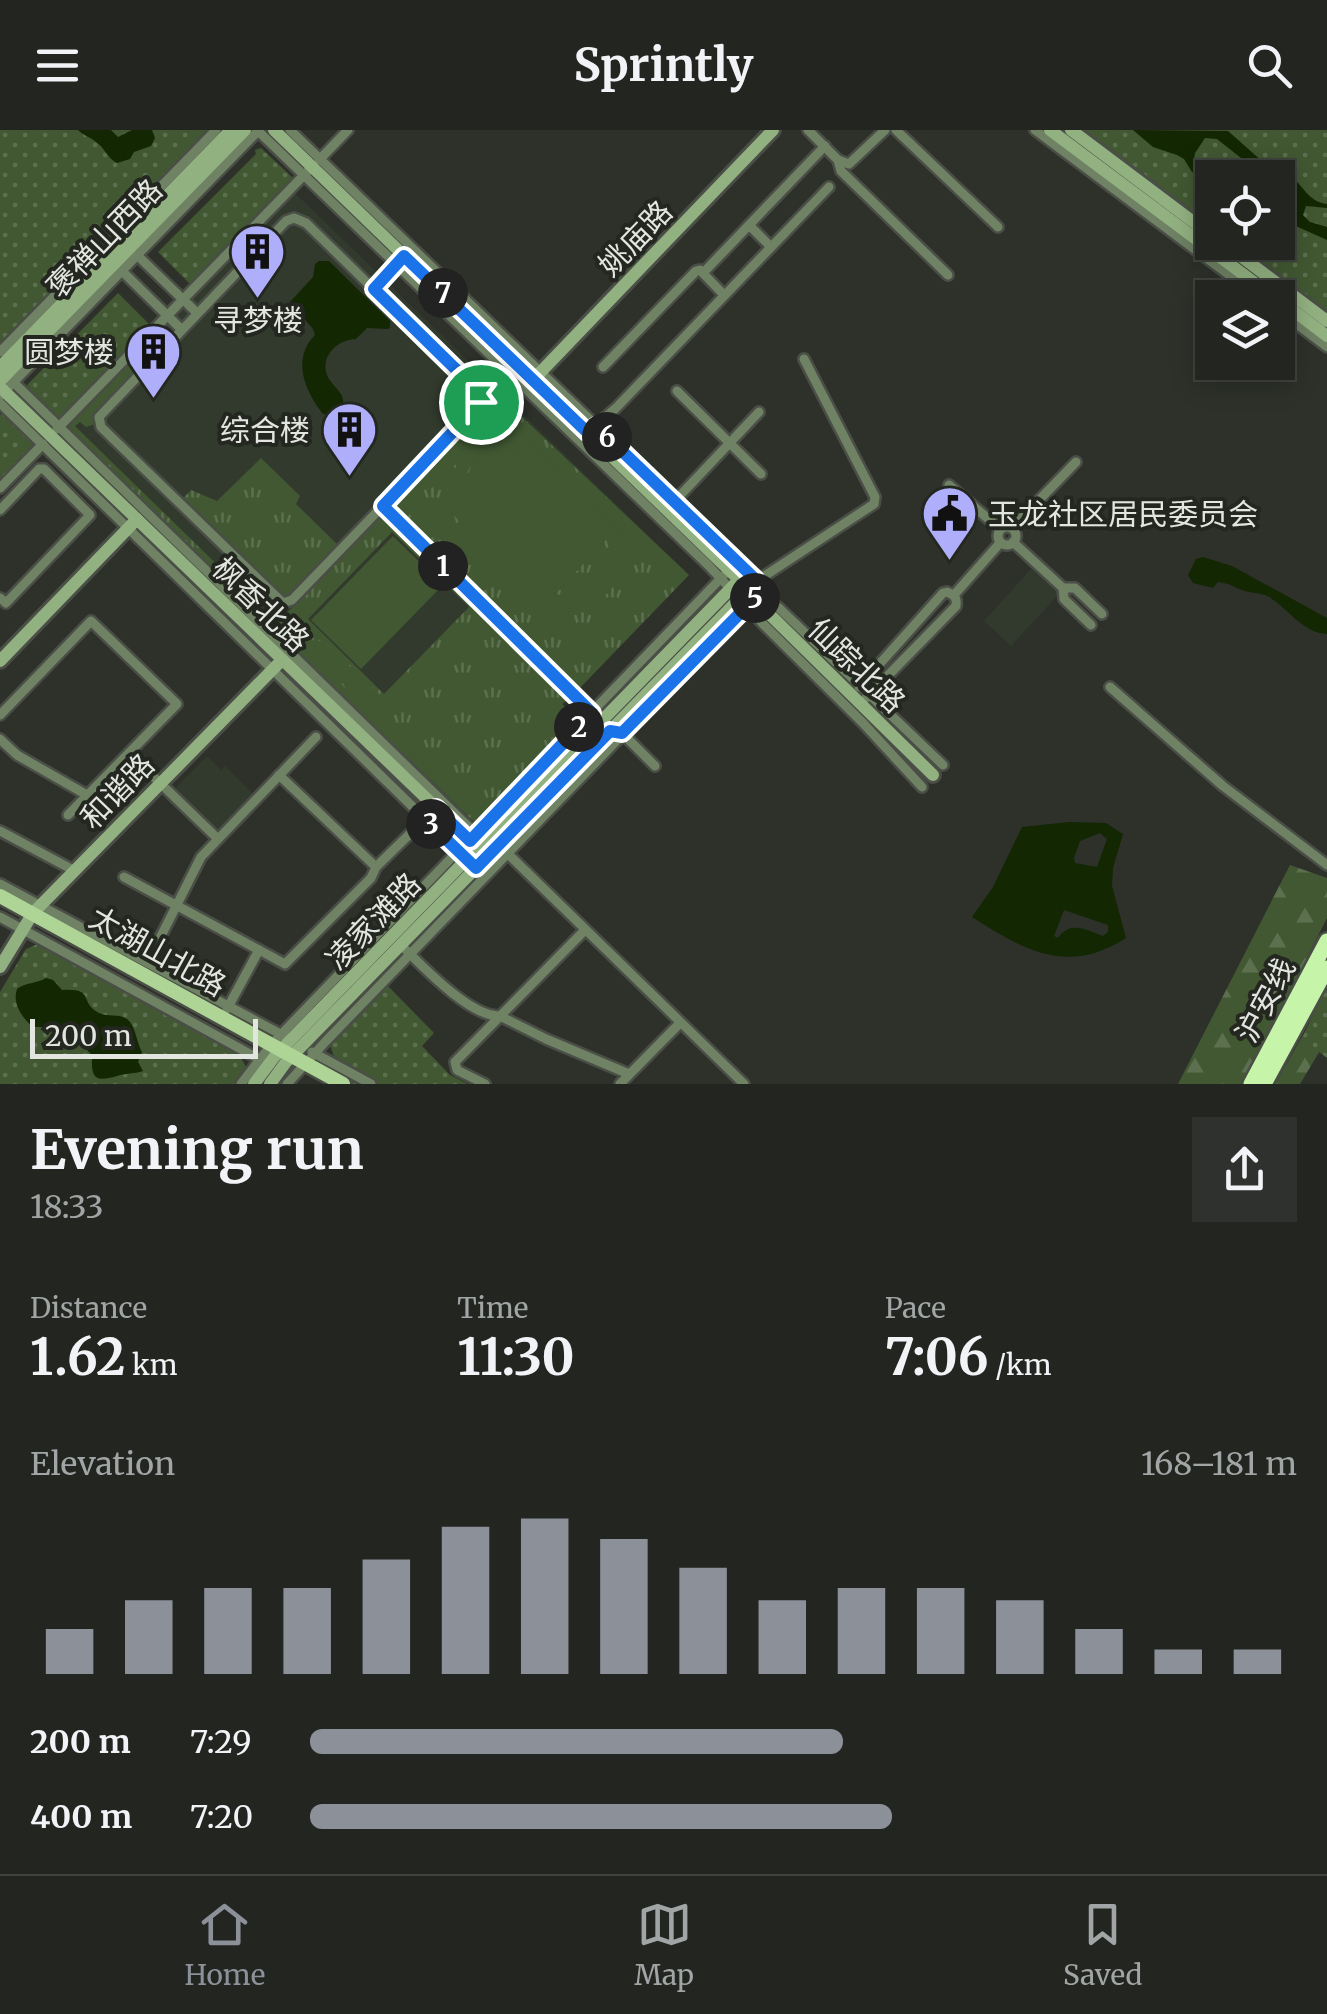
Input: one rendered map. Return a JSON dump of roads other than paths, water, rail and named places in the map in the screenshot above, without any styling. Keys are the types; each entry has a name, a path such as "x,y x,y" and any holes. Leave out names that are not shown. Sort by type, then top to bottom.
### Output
{"highway":[{"name":"沪安线","path":"1251,1084 1327,941"},
{"name":"沪安线","path":"1264,1084 1327,968"}],"main road":[{"name":"褒禅山西路","path":"3,384 231,130"},
{"name":"褒禅山西路","path":"3,384 245,130"},
{"name":"仙踪北路","path":"274,130 670,505 742,588 856,700 938,770"},
{"name":"姚庙路","path":"536,376 773,130"},
{"path":"1050,130 1195,225"},
{"path":"1071,130 1108,166 1253,280"},
{"path":"1246,260 1327,321"},
{"path":"1295,312 1327,336"},
{"name":"枫香北路","path":"3,384 132,524 430,814 488,848"},
{"path":"0,661 132,524"},
{"name":"凌家滩路","path":"270,1084 287,1059 472,864 742,588"},
{"name":"和谐路","path":"0,967 31,917 277,665"},
{"name":"凌家滩路","path":"254,1084 287,1059 405,950 472,864"},
{"name":"太湖山北路","path":"0,896 326,1084"},
{"name":"太湖山北路","path":"0,904 226,1012 287,1059 343,1084"}],"street":[{"path":"0,352 216,130"},
{"path":"3,384 122,271 258,130 938,770"},
{"path":"290,130 536,376"},
{"path":"0,488 348,130"},
{"path":"808,130 838,160 849,164 885,130"},
{"path":"896,130 998,227"},
{"path":"1035,130 1236,280"},
{"path":"703,273 824,146"},
{"path":"838,160 841,171 948,275"},
{"path":"592,429 828,187"},
{"path":"294,218 306,222 374,289 478,391 481,402 292,600 279,601 99,422 101,412 286,221 294,218"},
{"path":"749,225 771,247"},
{"path":"137,255 197,313"},
{"path":"374,289 404,256"},
{"path":"122,271 182,329"},
{"path":"603,367 696,271 703,273 724,295"},
{"path":"1295,323 1327,347"},
{"path":"124,878 285,964 430,814 472,864 742,588 874,504 875,496 804,359"},
{"path":"677,391 761,474"},
{"path":"758,412 670,505 922,787"},
{"path":"51,436 488,848 585,930 744,1084"},
{"path":"1012,528 1076,462"},
{"path":"0,510 39,469 44,469 90,516 6,604 0,598"},
{"path":"949,485 1000,530"},
{"path":"383,506 606,725 655,766"},
{"path":"1000,543 1000,530 1012,528"},
{"path":"1000,543 1014,542 1012,528"},
{"path":"1014,542 1063,588 1064,599 1091,625"},
{"path":"954,595 1000,543"},
{"path":"1063,588 1075,588 1102,614"},
{"path":"943,594 954,595 956,606 856,700 943,594"},
{"path":"0,715 91,621 176,704 68,815"},
{"path":"1110,687 1223,786 1327,865"},
{"path":"158,940 201,857 316,737"},
{"path":"0,738 17,755 87,795"},
{"path":"129,753 216,838"},
{"path":"279,775 376,868"},
{"path":"0,830 75,871"},
{"path":"0,884 31,917"},
{"path":"0,917 31,917"},
{"path":"485,1084 457,1070 456,1062 585,930"},
{"path":"226,1012 259,950"},
{"path":"405,950 459,999 629,1074"},
{"path":"620,1084 680,1024"},
{"path":"241,1084 287,1059 372,1084"}],"place":[{"name":"寻梦楼","path":"258,301"},
{"name":"圆梦楼","path":"153,401"},
{"name":"综合楼","path":"349,479"},
{"name":"玉龙社区居民委员会","path":"949,563"}]}
